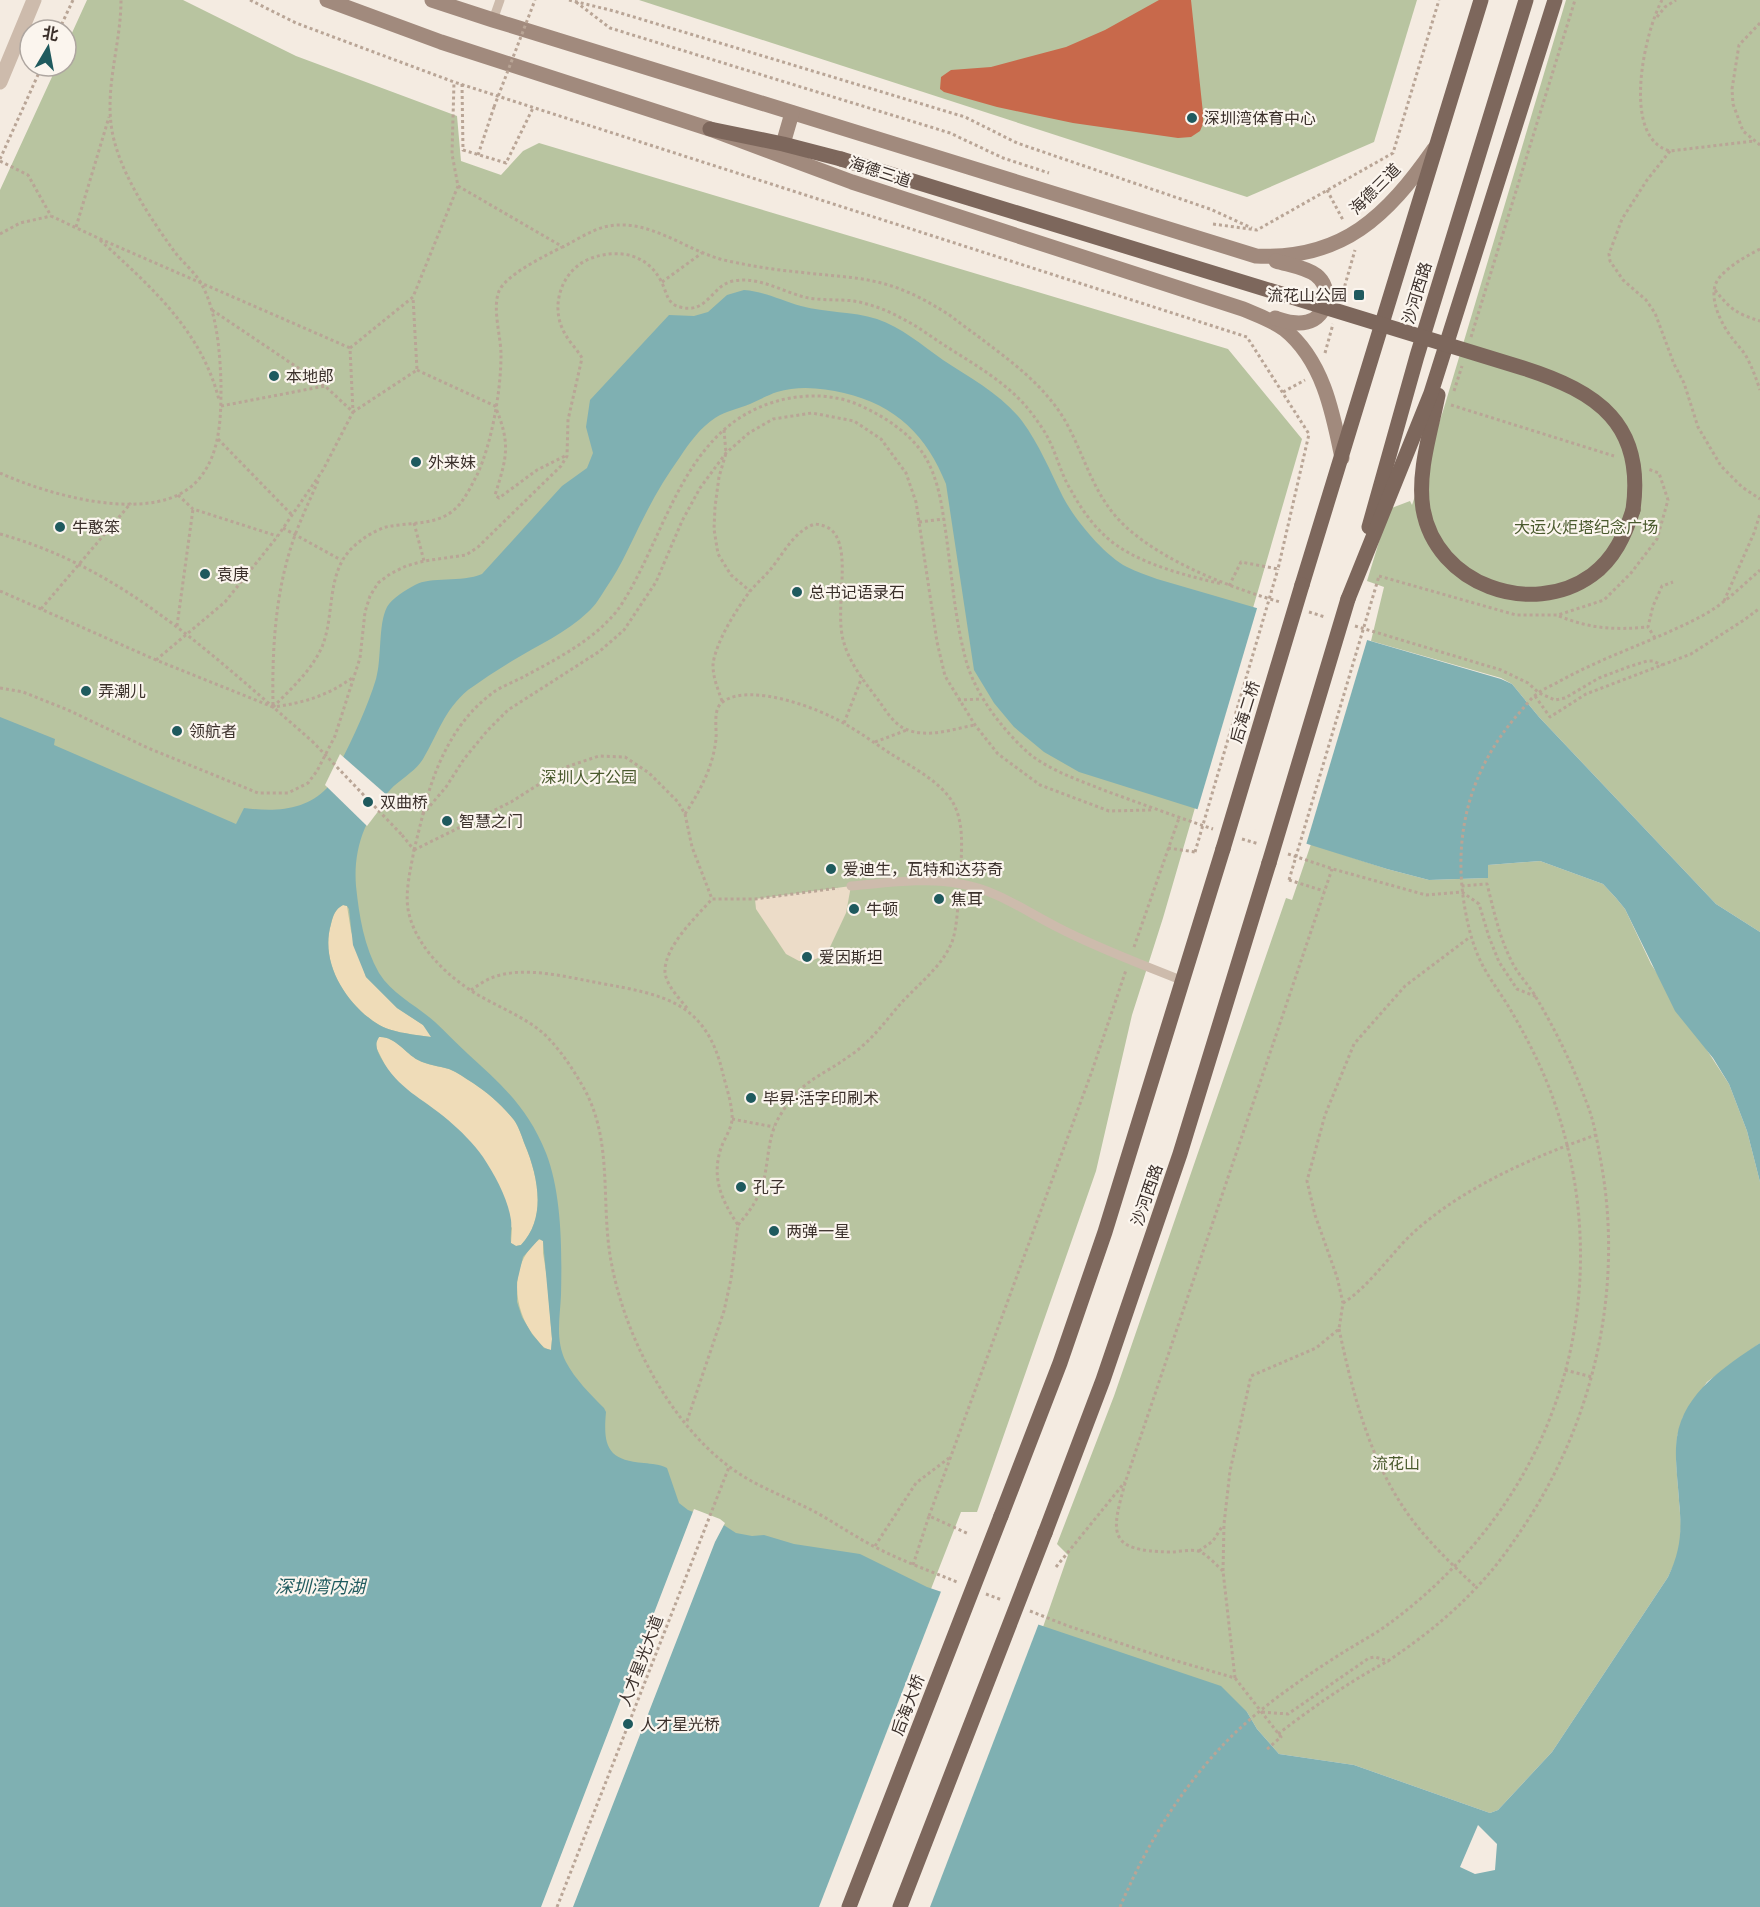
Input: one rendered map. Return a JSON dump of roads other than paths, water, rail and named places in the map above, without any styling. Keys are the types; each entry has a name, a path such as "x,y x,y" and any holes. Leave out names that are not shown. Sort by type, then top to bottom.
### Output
{"main road":[{"name":"海德三道","path":"327,0 441,42 710,129 852,182 1268,319 1285,330 1298,343 1318,374 1330,403 1342,458"},
{"name":"海德三道","path":"432,0 1256,256 1295,256 1352,236 1392,202 1437,144"},
{"name":"沙河西路","path":"1302,585 1481,0"},
{"name":"沙河西路","path":"900,1907 1103,1380 1180,1154 1348,599 1417,356 1526,0"},
{"path":"1348,599 1422,418 1446,349 1555,0"},
{"path":"783,144 792,113"},
{"path":"710,129 841,159 1523,368 1582,392 1601,407 1628,443 1636,473 1633,510 1619,546 1593,574 1562,590 1532,594 1502,591 1467,576 1442,553 1434,540 1423,510 1422,496 1424,471 1446,349"},
{"path":"1243,309 1299,323 1313,320 1325,305 1326,291 1315,274 1256,256"},
{"name":"后海二桥","path":"1223,849 1302,585"},
{"name":"沙河西路","path":"1001,1516 1060,1363 1105,1232 1223,849"},
{"name":"后海大桥","path":"849,1907 1001,1516"}],"street":[{"path":"0,82 34,0"}],"lane":[{"path":"493,20 500,0"},
{"path":"851,886 897,882 960,884 984,890 1015,903 1076,936 1183,981"}],"water":[{"name":"深圳湾内湖","path":"744,290 752,291 810,308 868,316 886,322 985,387 1014,411 1022,421 1075,516 1100,546 1127,567 1157,579 1512,684 1539,717 1716,904 1760,932 1760,1182 1747,1131 1729,1084 1713,1058 1675,1011 1625,909 1603,884 1540,861 1488,865 1488,878 1429,880 1387,869 1079,772 1044,752 1014,727 994,703 974,670 946,484 919,437 894,414 863,398 819,389 785,390 719,416 700,431 661,485 617,570 595,604 570,626 495,671 460,698 447,714 420,764 381,800 367,822 359,846 356,886 361,919 366,942 379,973 391,988 435,1022 503,1087 531,1123 546,1153 555,1186 560,1223 560,1345 566,1362 574,1374 606,1412 605,1434 610,1449 622,1459 667,1468 679,1503 688,1510 719,1522 736,1533 752,1536 764,1535 794,1544 860,1554 927,1587 1221,1686 1247,1712 1257,1729 1279,1754 1354,1765 1490,1813 1498,1810 1552,1752 1668,1577 1676,1558 1680,1531 1676,1453 1681,1421 1697,1394 1708,1382 1760,1343 1760,1907 0,1907 0,717 55,739 54,745 236,824 244,808 267,810 288,808 318,796 327,788 348,749 366,707 378,671 382,623 389,604 396,597 422,582 474,577 482,574 562,486 587,468 593,453 586,427 590,400 669,315 694,316 708,312 727,295","holes":["343,905 349,909 353,945 366,977 397,1008 423,1025 431,1037 401,1032 379,1025 362,1012 344,991 332,965 328,938 335,913","379,1037 390,1039 418,1060 458,1073 490,1095 514,1120 530,1157 538,1196 534,1222 521,1245 516,1246 511,1243 511,1220 507,1204 483,1157 453,1124 395,1078 378,1052","539,1239 543,1241 552,1339 551,1350 544,1348 532,1334 522,1317 517,1302 517,1282 523,1257","1478,1825 1497,1844 1495,1870 1475,1874 1460,1867"]}],"place":[{"name":"深圳湾体育中心","path":"1192,118"},
{"name":"流花山公园","path":"1359,295"},
{"name":"本地郎","path":"274,376"},
{"name":"外来妹","path":"416,462"},
{"name":"牛憨笨","path":"60,527"},
{"name":"袁庚","path":"205,574"},
{"name":"总书记语录石","path":"797,592"},
{"name":"弄潮儿","path":"86,691"},
{"name":"领航者","path":"177,731"},
{"name":"双曲桥","path":"368,802"},
{"name":"智慧之门","path":"447,821"},
{"name":"爱迪生，瓦特和达芬奇","path":"831,869"},
{"name":"焦耳","path":"939,899"},
{"name":"牛顿","path":"854,909"},
{"name":"爱因斯坦","path":"807,957"},
{"name":"毕昇·活字印刷术","path":"751,1098"},
{"name":"孔子","path":"741,1187"},
{"name":"两弹一星","path":"774,1231"},
{"name":"人才星光桥","path":"628,1724"}],"park label":[{"name":"大运火炬塔纪念广场","path":"1586,527"},
{"name":"深圳人才公园","path":"589,777"},
{"name":"流花山","path":"1396,1463"}]}
